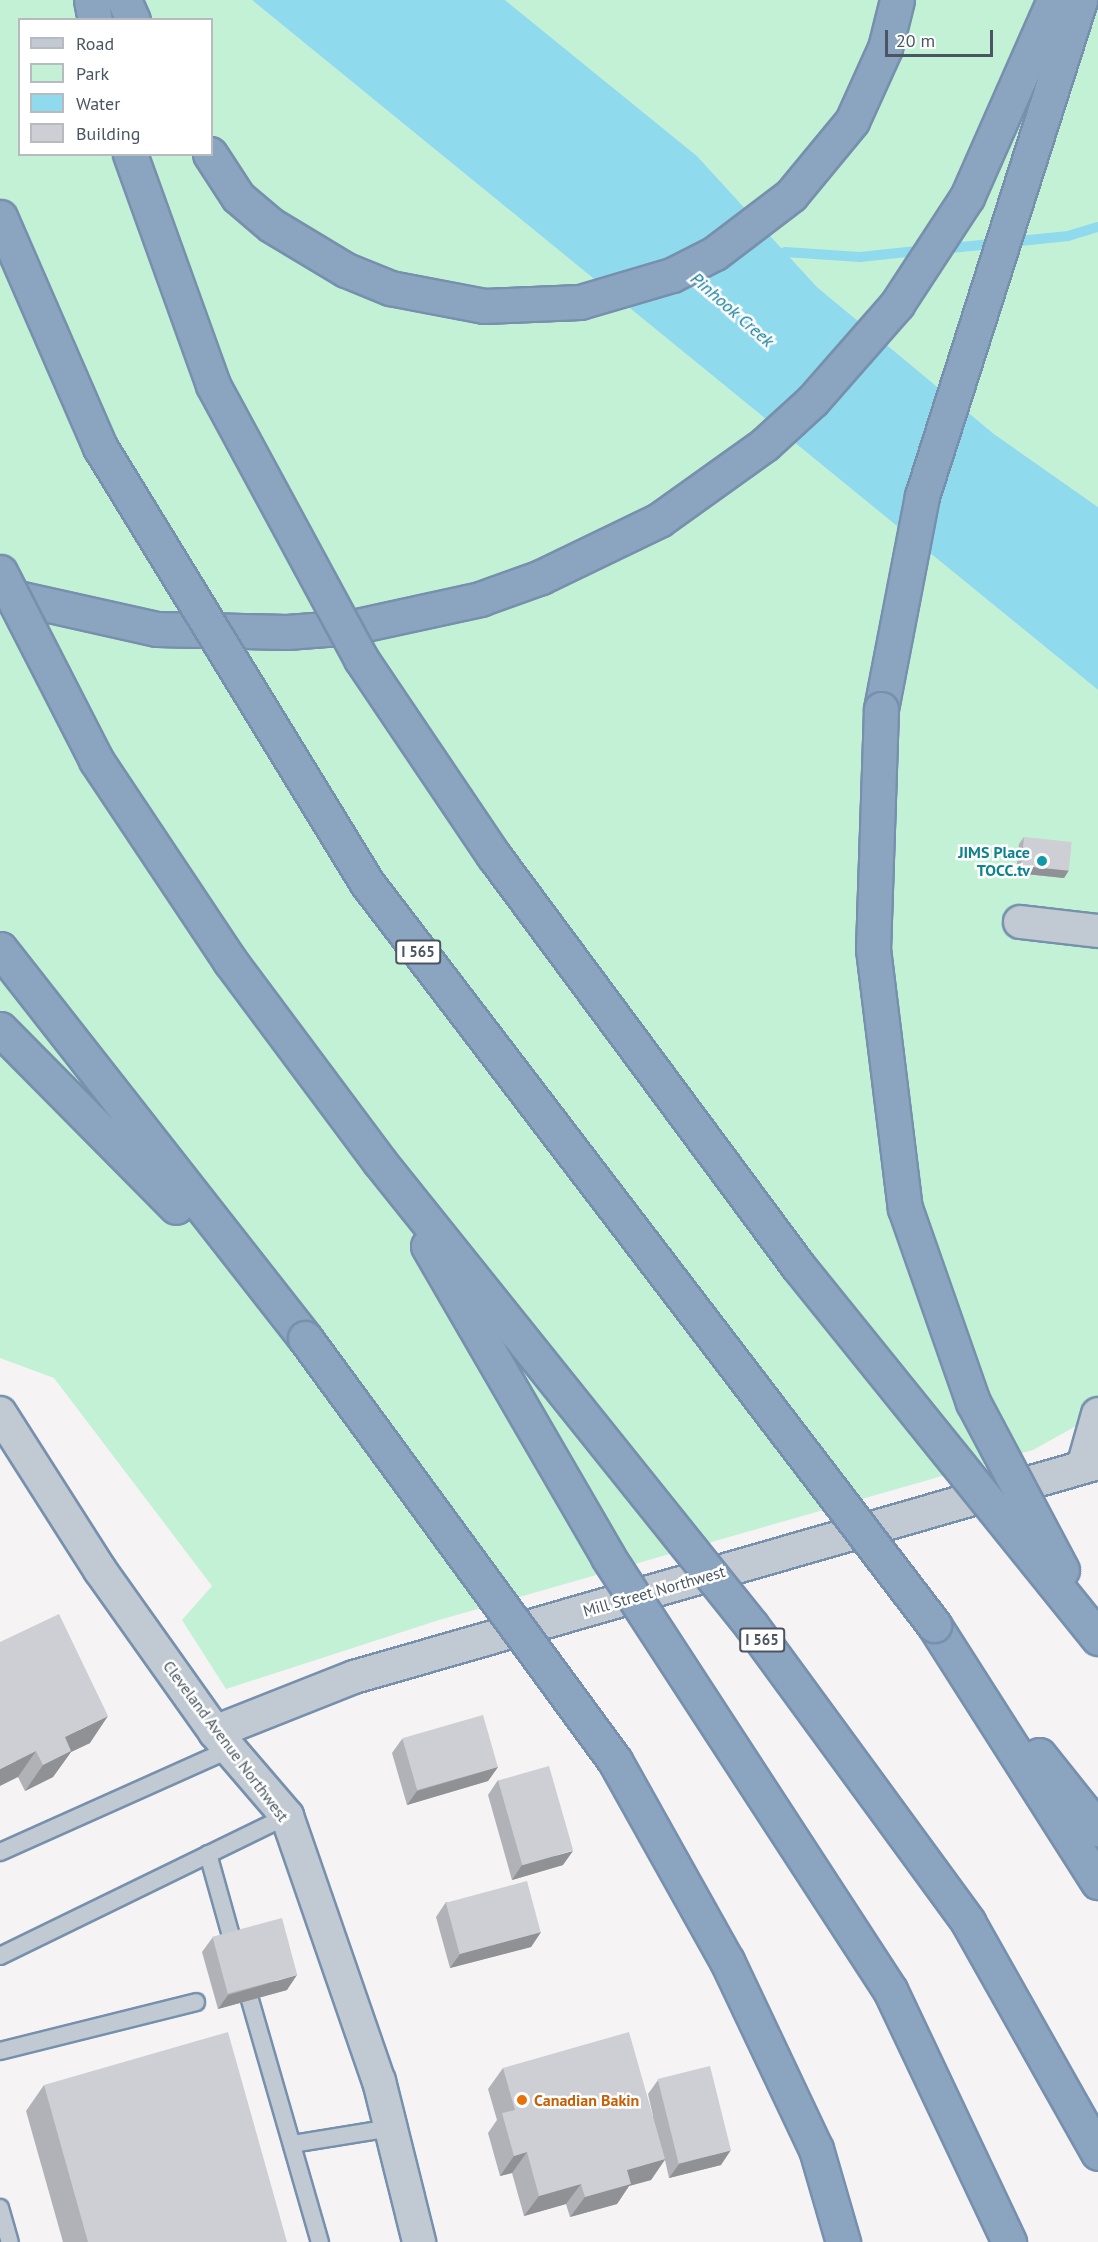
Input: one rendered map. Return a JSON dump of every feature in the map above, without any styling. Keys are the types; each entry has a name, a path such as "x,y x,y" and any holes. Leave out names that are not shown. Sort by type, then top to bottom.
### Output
{"highway":[{"path":"91,0 95,18"},
{"path":"124,0 132,18"},
{"path":"211,156 238,197 271,225 346,270 390,288 484,306 580,302 672,275 715,253 791,195 852,120 885,48 897,0"},
{"path":"0,594 92,619 157,629 255,633 352,627 480,599 561,568 659,520 765,444 813,400 897,304 967,197 1054,0"},
{"path":"1080,0 922,496 881,710 873,949 906,1208 973,1402 1098,1638"},
{"path":"131,156 213,385 361,659 494,856 798,1266 1098,1638"},
{"name":"I 565","path":"0,217 100,447 367,883 934,1625 1098,1882"},
{"name":"I 565","path":"0,572 96,760 230,961 379,1161 620,1455 961,1912 1098,2153"},
{"path":"0,950 305,1338 615,1761 742,1992 816,2149 843,2242"},
{"path":"0,1029 305,1338"},
{"path":"379,1161 608,1557 890,1990 1009,2242"},
{"path":"934,1625 1098,1829"}],"street":[{"path":"1020,921 1098,931"},
{"name":"Cleveland Avenue Northwest","path":"0,1413 99,1570 223,1740 286,1816 391,2128 420,2242"},
{"path":"1090,1465 1098,1414"},
{"name":"Mill Street Northwest","path":"223,1740 354,1677 1090,1465"}],"lane":[{"path":"0,1852 223,1740"},
{"path":"0,1956 286,1816"},
{"path":"208,1854 233,1943"},
{"path":"250,2000 320,2242"},
{"path":"0,2050 196,2002"},
{"path":"292,2144 391,2128"},
{"path":"0,2208 10,2242"}],"green space":[{"path":"0,0 252,0 1098,690 1098,1422 1076,1426 1033,1450 439,1620 226,1689 182,1620 212,1586 54,1378 0,1358"},
{"path":"505,0 1098,0 1098,507 994,434 817,287 697,156"}],"water":[{"name":"Pinhook Creek","path":"252,0 505,0 697,156 817,287 994,434 1098,507 1098,690"}],"building":[{"name":"JIMS Place TOCC.tv","path":"1024,837 1072,842 1069,871 1021,866"},
{"path":"59,1614 108,1716 65,1737 71,1751 43,1765 36,1751 0,1769 0,1642"},
{"path":"483,1715 498,1767 417,1790 402,1738"},
{"path":"549,1766 573,1851 522,1865 498,1781"},
{"path":"527,1881 541,1932 460,1954 446,1903"},
{"path":"282,1918 297,1975 228,1994 212,1937"},
{"path":"228,2032 287,2242 88,2242 44,2085"},
{"path":"629,2032 665,2159 627,2170 631,2184 585,2197 581,2184 539,2196 527,2152 514,2156 502,2113 515,2110 503,2068"},
{"path":"710,2066 731,2150 679,2163 658,2079"}],"waterway":[{"path":"941,249 1068,236 1098,227"},
{"path":"785,252 860,257 926,250"}],"place":[{"name":"JIMS Place TOCC.tv","path":"1042,861"},
{"name":"Canadian Bakin","path":"522,2100"}]}
